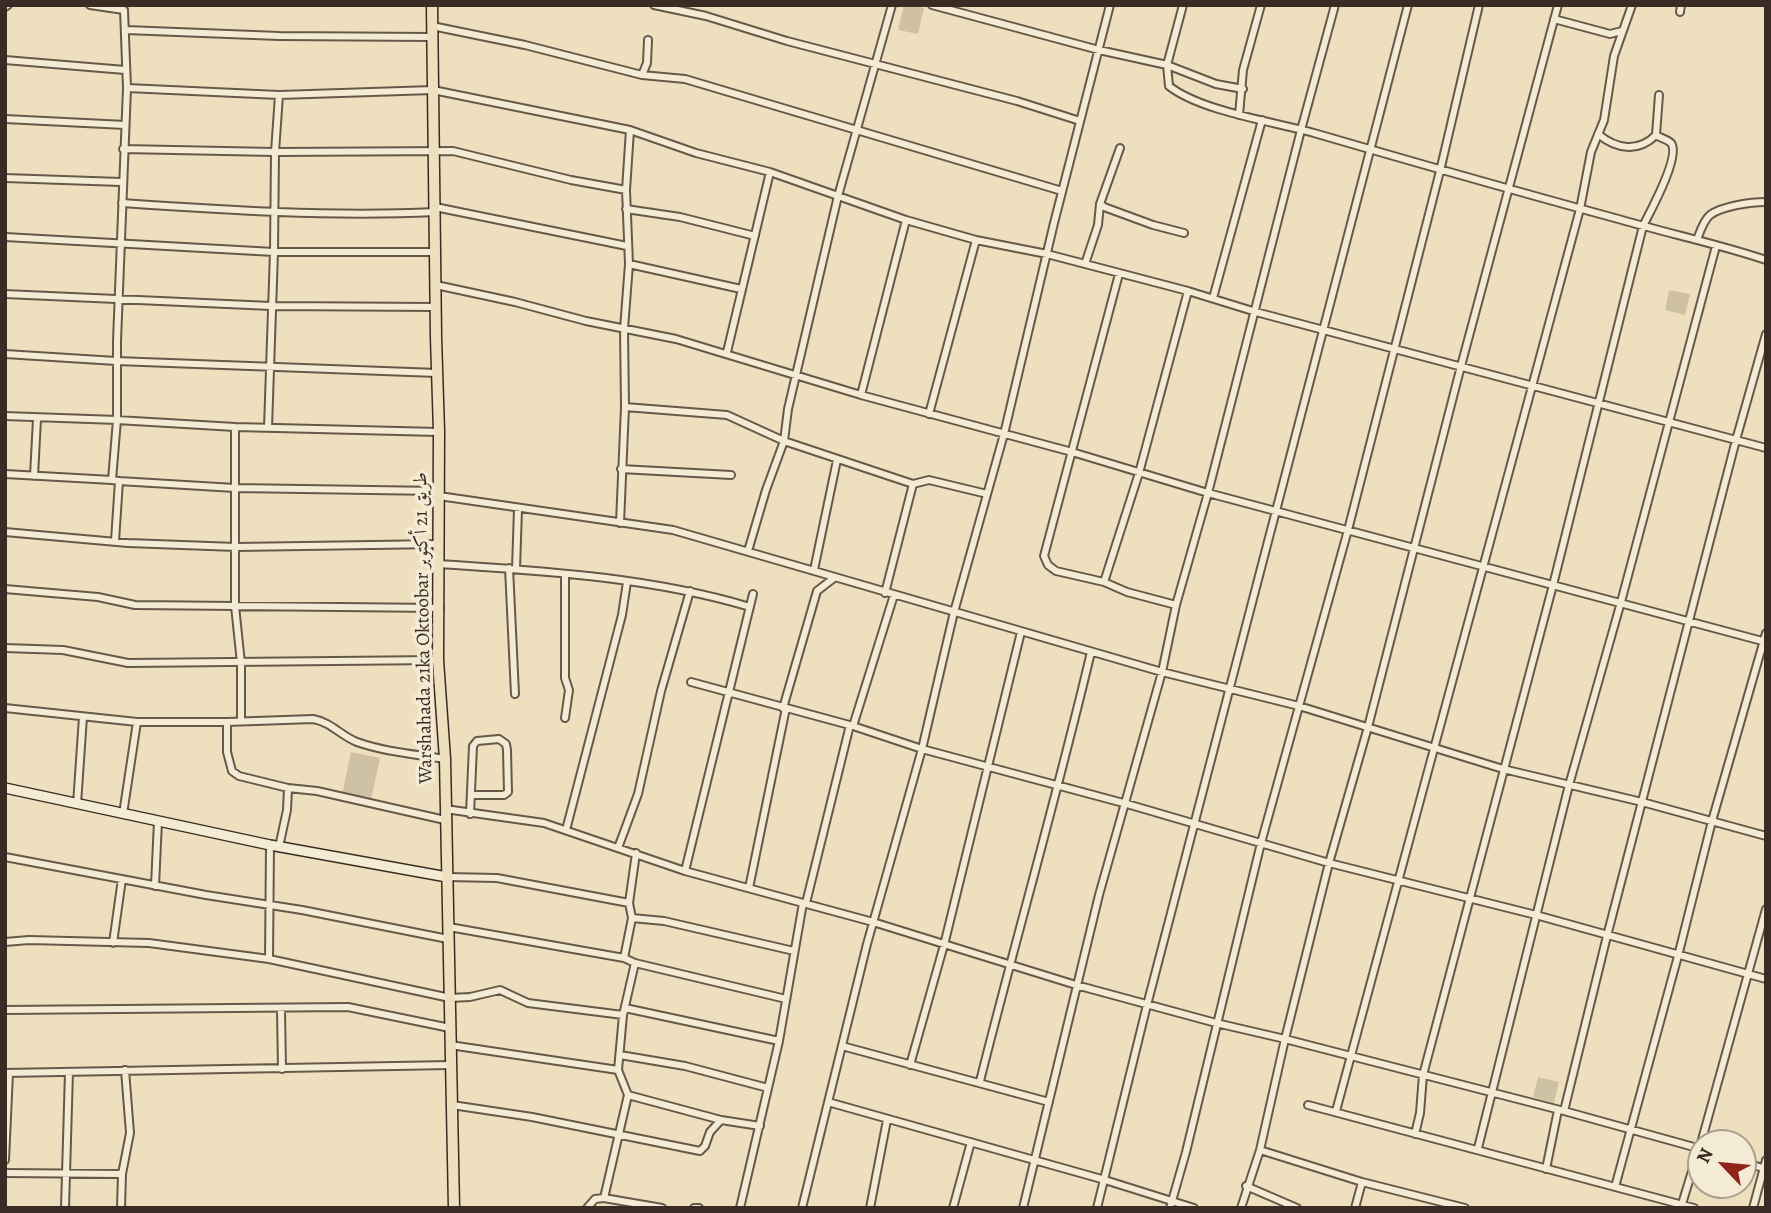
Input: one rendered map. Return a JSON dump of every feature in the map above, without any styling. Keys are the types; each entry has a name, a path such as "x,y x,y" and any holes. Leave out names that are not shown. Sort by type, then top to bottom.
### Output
{"main road":[{"name":"Warshahada 21ka Oktoobar طريق 21 أكتوبر","path":"432,5 439,432 438,660 445,759 454,1208"}],"street":[{"path":"90,5 124,8 126,30 127,88 121,182 116,361 115,541"},
{"path":"654,5 706,16 787,41 1017,101 1080,121"},
{"path":"748,551 784,441 788,409 838,196 892,5"},
{"path":"932,5 1099,50 1167,65 1216,85 1243,89"},
{"path":"802,1208 873,922 922,749 954,612 1004,434 1110,5"},
{"path":"1183,5 1167,65 1169,86 1174,90 1239,115 1371,149 1440,171 1508,187 1766,260"},
{"path":"1239,115 1245,61 1261,5"},
{"path":"1023,1208 1076,985 1162,672 1177,605 1335,5"},
{"path":"1097,1208 1147,1005 1278,511 1322,328 1408,5"},
{"path":"1170,1205 1186,1152 1261,843 1348,530 1440,171 1479,5"},
{"path":"1241,1208 1260,1150 1329,863 1368,727 1558,5"},
{"path":"1336,1111 1580,209 1591,152 1604,120 1614,55 1632,5"},
{"path":"1554,19 1610,34 1622,31"},
{"path":"126,30 279,36 432,32 525,45 642,75 685,79 1062,191"},
{"path":"642,75 647,64 648,40"},
{"path":"5,60 125,70"},
{"path":"127,88 279,95 433,90 630,130 696,153 770,172 906,220 976,240 1047,254 1188,291 1256,312 1766,448"},
{"path":"268,428 275,152 279,95"},
{"path":"1598,134 1605,140 1627,148 1651,141 1656,135 1659,95"},
{"path":"5,119 125,125"},
{"path":"1213,298 1262,120"},
{"path":"620,523 625,407 624,329 629,264 626,190 630,130"},
{"path":"1415,1134 1420,1113 1423,1075 1553,584 1643,226 1668,175 1673,150 1670,143 1656,135"},
{"path":"1085,264 1098,225 1100,204 1120,148"},
{"path":"123,149 453,151 570,180 626,190"},
{"path":"727,352 770,172"},
{"path":"5,178 121,182"},
{"path":"1697,240 1712,213 1744,204 1766,202"},
{"path":"122,203 273,213 381,214 435,210 627,246"},
{"path":"1100,204 1153,225 1184,233"},
{"path":"626,209 680,217 755,236"},
{"path":"861,395 906,220"},
{"path":"5,237 274,252 436,252"},
{"path":"929,414 976,240"},
{"path":"1478,1148 1569,785 1716,246"},
{"path":"629,264 741,289"},
{"path":"1119,274 1044,556 1048,565 1056,571 1104,582 1127,592 1177,605"},
{"path":"436,285 727,352 861,395 1072,452 1208,493 1765,642"},
{"path":"1104,582 1139,473 1188,291"},
{"path":"5,294 271,306 436,307"},
{"path":"1546,1169 1766,334"},
{"path":"5,354 116,361 437,373"},
{"path":"625,407 727,415 784,441 913,484 929,480 987,494"},
{"path":"5,416 235,427 439,432"},
{"path":"34,476 37,419"},
{"path":"235,427 235,606 241,663 241,721"},
{"path":"814,570 837,460"},
{"path":"621,469 731,475"},
{"path":"5,474 234,488 439,493 518,509 673,530 1162,672 1298,706 1503,769 1642,802 1766,836"},
{"path":"885,593 913,484"},
{"path":"515,694 512,569 518,509"},
{"path":"5,532 236,547 440,544"},
{"path":"440,564 565,573 690,591 750,607"},
{"path":"565,573 565,678 569,690 565,718"},
{"path":"749,888 785,708 817,591 834,578"},
{"path":"566,830 622,615 627,582"},
{"path":"5,589 98,597 135,605 440,608"},
{"path":"618,848 638,794 662,691 690,591"},
{"path":"685,871 753,594"},
{"path":"740,1208 779,1041 804,903 852,725 894,595"},
{"path":"910,1065 944,945 1021,632"},
{"path":"1615,1187 1712,821 1766,633"},
{"path":"5,648 63,650 128,663 438,660"},
{"path":"980,1082 1009,964 1059,787 1091,652"},
{"path":"691,681 1329,863 1536,915 1766,979"},
{"path":"5,708 137,722 323,720 349,739 377,749 445,759"},
{"path":"77,804 83,717"},
{"path":"123,814 137,722"},
{"path":"228,722 227,752 232,771 239,776 288,788 445,815 513,817 566,830 685,871 873,922 1147,1005 1285,1038 1687,1143"},
{"path":"470,814 473,746 477,741 499,739 506,744 508,792 504,795 472,795"},
{"path":"5,788 275,846 447,877 497,878 629,903"},
{"path":"270,959 269,904 275,846 287,810 288,788"},
{"path":"155,886 158,821"},
{"path":"625,958 632,918 629,903 636,853"},
{"path":"5,857 448,939"},
{"path":"113,943 122,878"},
{"path":"1706,1129 1766,909"},
{"path":"632,918 664,921 794,951"},
{"path":"449,928 625,958 635,963 786,999"},
{"path":"5,942 29,940 149,943 270,959 450,998 470,997 500,990 528,1003 624,1012 779,1041"},
{"path":"604,1198 628,1095 618,1070 624,1012 635,963"},
{"path":"5,1010 281,1010 348,1007 450,1028"},
{"path":"281,1010 282,1069"},
{"path":"450,1045 618,1070"},
{"path":"842,1046 1049,1102"},
{"path":"620,1055 685,1066 768,1088"},
{"path":"5,1160 7,1073 451,1065"},
{"path":"121,1208 122,1174 130,1133 125,1070"},
{"path":"65,1208 69,1072"},
{"path":"628,1095 721,1120 760,1126"},
{"path":"828,1102 1105,1180 1170,1205 1194,1208"},
{"path":"452,1105 533,1117 700,1151 710,1132 721,1120"},
{"path":"1308,1105 1478,1148 1694,1208"},
{"path":"870,1208 887,1120"},
{"path":"953,1208 971,1142"},
{"path":"1260,1150 1362,1182 1465,1208"},
{"path":"1753,1208 1766,1160"},
{"path":"5,1173 122,1174"},
{"path":"1355,1208 1362,1182"},
{"path":"1246,1186 1297,1208"},
{"path":"1682,1204 1687,1189"},
{"path":"587,1208 596,1199 604,1198 662,1208"}],"shaded area":[{"path":"904,5 924,8 918,34 898,30"},
{"path":"1669,290 1690,294 1685,315 1665,310"},
{"path":"351,752 380,758 371,800 342,795"},
{"path":"1538,1077 1559,1082 1554,1103 1533,1097"}]}
